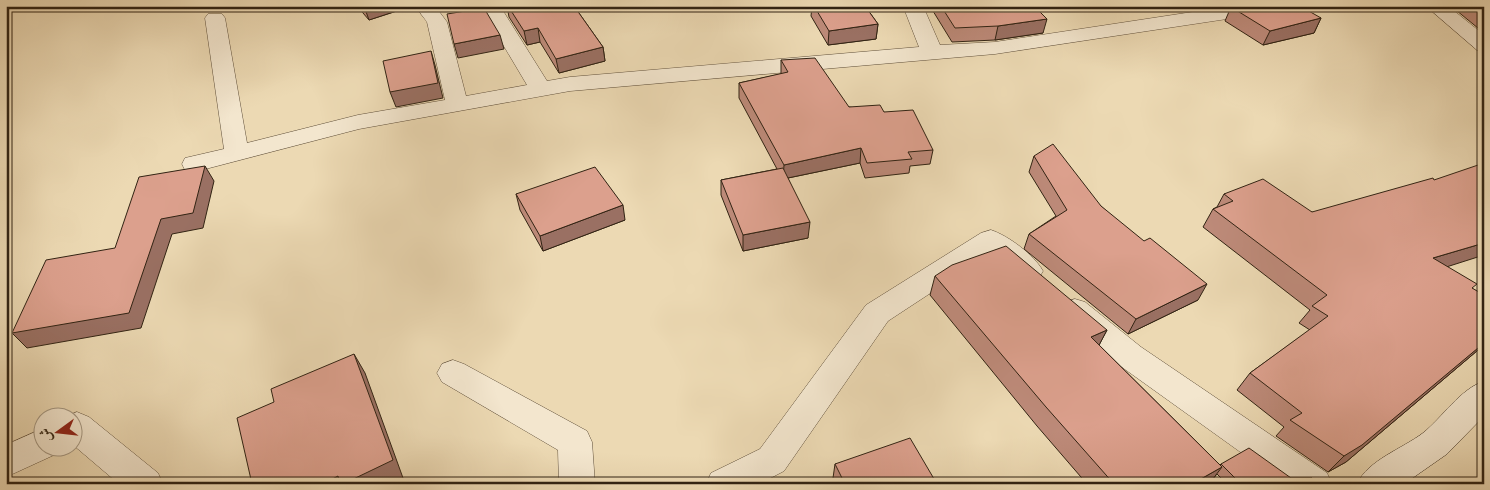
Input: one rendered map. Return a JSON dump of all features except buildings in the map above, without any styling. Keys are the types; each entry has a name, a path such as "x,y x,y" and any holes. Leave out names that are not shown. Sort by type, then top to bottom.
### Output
{"street":[{"path":"425,6 437,22 457,103"},
{"path":"490,6 541,89"},
{"path":"912,6 932,52"},
{"path":"194,164 358,122 541,89 723,70 994,48 1064,39 1273,6"},
{"path":"1436,6 1484,46"},
{"path":"215,18 237,153"},
{"path":"1043,19 1064,39"},
{"path":"724,484 772,460 877,313 991,240 1130,356 1314,484"},
{"path":"453,373 575,442 577,484"},
{"path":"1374,484 1435,443 1484,395"},
{"path":"82,431 145,484"},
{"path":"6,462 32,449"}]}
